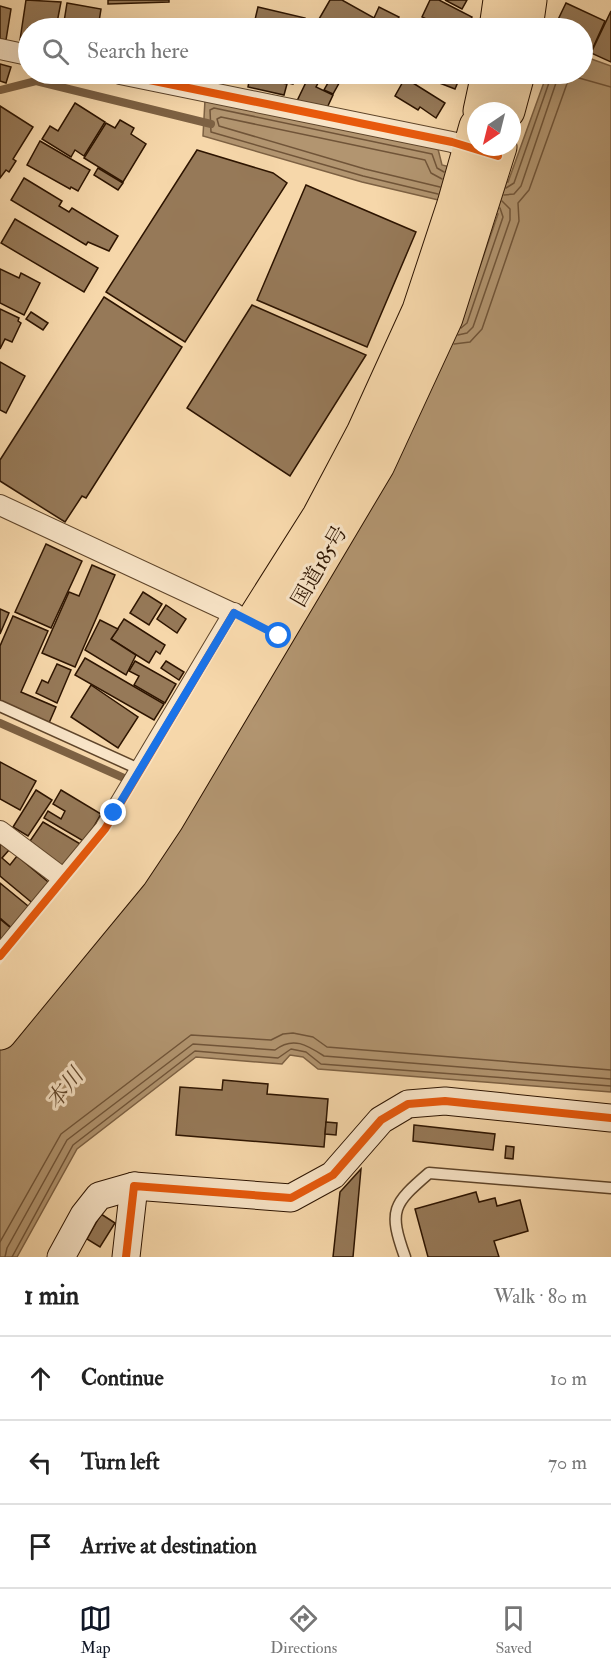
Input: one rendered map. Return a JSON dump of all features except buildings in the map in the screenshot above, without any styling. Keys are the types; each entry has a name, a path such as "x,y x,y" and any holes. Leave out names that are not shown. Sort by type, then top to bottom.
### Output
{"highway":[{"path":"497,18 500,0"},
{"path":"527,18 530,0"},
{"path":"482,102 486,84"},
{"path":"510,102 515,84"},
{"name":"国道185号","path":"0,991 73,885 105,864 162,777 252,622 319,516 363,433 433,314 482,156"},
{"name":"国道185号","path":"0,1033 131,874 174,810 252,622"}],"street":[{"path":"0,49 18,53"},
{"path":"169,84 452,142 467,148"},
{"path":"0,505 252,622 140,771 73,885 0,956"},
{"path":"0,831 73,885"},
{"path":"61,1257 84,1215 99,1196 134,1186 291,1198 333,1175 381,1120 408,1104 445,1101 611,1118"},
{"path":"126,1257 134,1186"}],"lane":[{"path":"0,706 140,771"},
{"path":"405,1257 394,1227 401,1197 429,1173 611,1188"}],"water":[{"name":"本川","path":"593,60 611,66 611,1092 318,1069 303,1057 290,1055 282,1064 196,1057 77,1149 17,1257 0,1257 0,972 461,322 498,214 362,182 203,136 205,100 438,149 442,165 508,182 517,156 521,156 521,146 543,84 593,84"}],"waterway":[{"path":"0,90 24,84"},
{"path":"48,84 211,124"},
{"path":"0,723 133,782"}],"cycle path":[{"path":"169,84 467,147"},
{"path":"0,956 105,829 234,613"},
{"path":"126,1257 134,1186 291,1198 333,1175 381,1120 408,1104 445,1101 611,1118"}],"route":[{"path":"114,813 234,613 279,636"}]}
